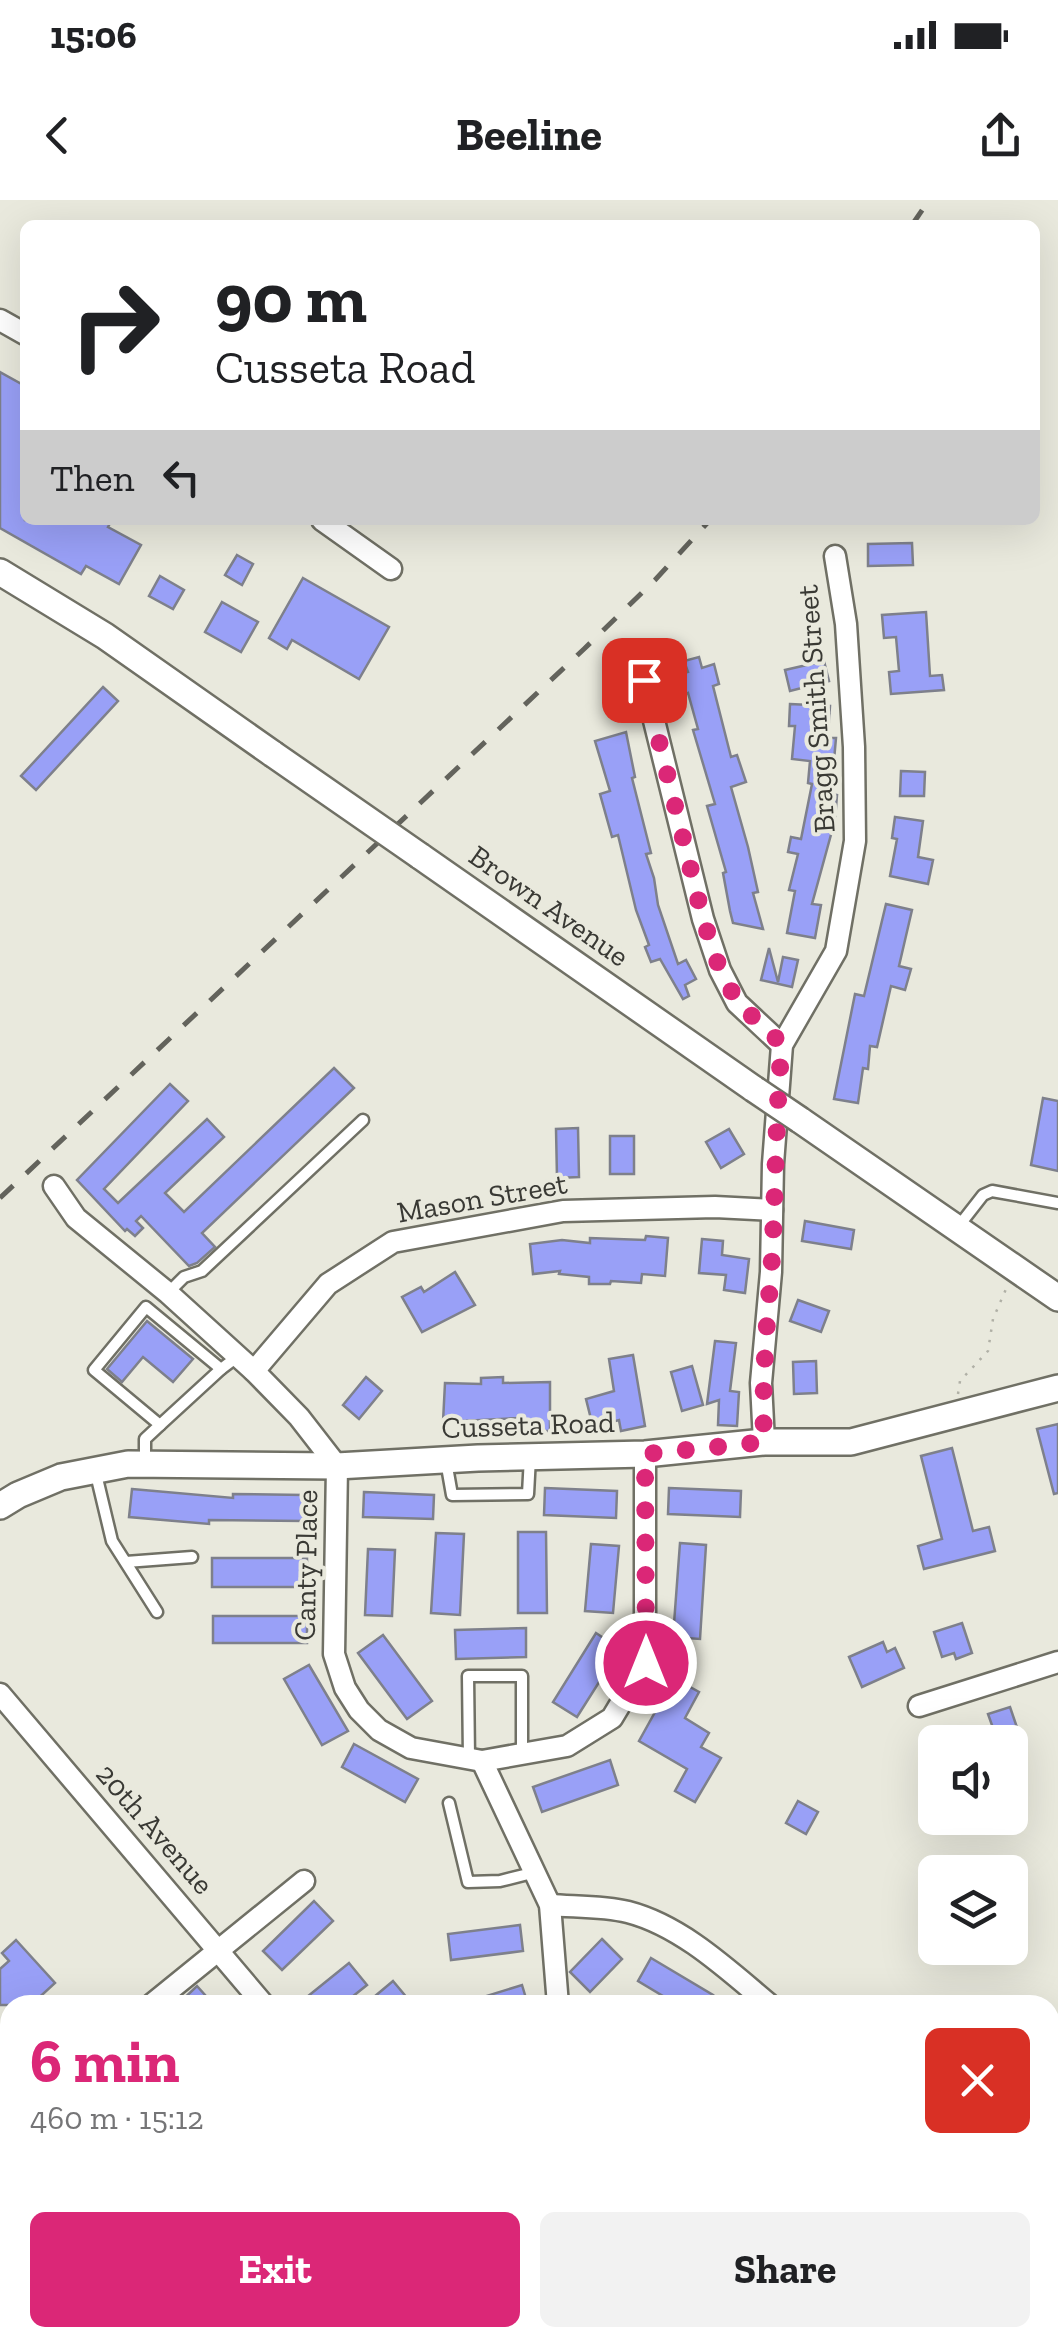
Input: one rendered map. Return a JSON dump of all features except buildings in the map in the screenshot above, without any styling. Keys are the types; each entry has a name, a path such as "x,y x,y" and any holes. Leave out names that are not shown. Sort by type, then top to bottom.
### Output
{"street":[{"path":"329,525 392,569"},
{"name":"Bragg Smith Street","path":"764,1442 761,1383 771,1272 782,1044 836,952 855,841 846,624 835,556"},
{"name":"Brown Avenue","path":"0,572 105,636 1058,1298"},
{"path":"644,680 703,919 720,970 738,1003 782,1044"},
{"path":"54,1186 76,1218 168,1293 230,1363 254,1371 300,1417 337,1466"},
{"name":"Mason Street","path":"254,1371 328,1284 392,1242 563,1211 772,1210"},
{"name":"Cusseta Road","path":"0,1506 62,1477 95,1468 145,1464 337,1466 645,1454 764,1442 851,1442 1058,1388"},
{"name":"Canty Place","path":"337,1466 334,1654 345,1688 359,1710 379,1730 395,1739 412,1748 475,1760 567,1746 612,1718 646,1663 645,1454"},
{"path":"919,1706 1058,1662"},
{"name":"20th Avenue","path":"0,1694 256,1995"},
{"path":"475,1760 550,1905 557,1995"},
{"path":"164,1995 304,1881"},
{"path":"550,1905 627,1912 664,1927 758,1995"}],"lane":[{"path":"168,1293 184,1276 202,1271 363,1120"},
{"path":"957,1228 983,1195 992,1191 1058,1204"},
{"path":"145,1464 145,1439 230,1363 146,1307 94,1370 160,1425"},
{"path":"446,1460 452,1495 528,1494 530,1457"},
{"path":"95,1468 112,1541 157,1612"},
{"path":"126,1562 192,1557"},
{"path":"475,1760 468,1676 522,1676 522,1754"},
{"path":"449,1804 468,1882 500,1881 532,1873"}],"path":[{"path":"956,1402 960,1381 991,1343 992,1319 1008,1290 998,1284"}],"railway":[{"path":"915,220 929,200"},
{"path":"0,1198 584,649 705,525"}],"route":[{"path":"644,680 703,919 720,970 738,1003 782,1044 771,1272 761,1383 764,1442 645,1454 646,1663"}]}
